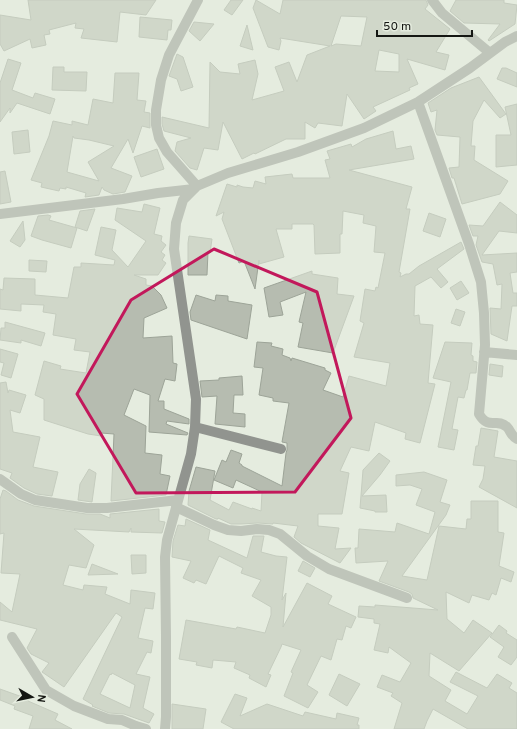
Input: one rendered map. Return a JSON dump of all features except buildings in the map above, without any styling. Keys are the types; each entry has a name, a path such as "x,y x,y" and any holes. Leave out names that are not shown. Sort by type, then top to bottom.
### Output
{"street":[{"path":"196,188 159,138 156,124 156,110 161,80 169,55 198,0"},
{"path":"432,0 442,13 490,53"},
{"path":"0,214 123,199 196,188 228,173 298,152 364,128 418,102 470,68 505,42 517,36"},
{"path":"418,102 469,244 481,282 484,313 484,352 479,414 482,420 489,424 500,423 507,427 512,436 517,439"},
{"path":"165,729 165,557 167,540 191,454 195,427 196,399 174,249 176,223 184,200 196,188"},
{"path":"484,352 517,355"},
{"path":"195,427 281,449"},
{"path":"0,479 21,494 35,500 87,508 177,503 214,525 228,530 241,531 257,529 269,530 280,534 307,556 329,569 407,598"},
{"path":"12,637 46,690 81,709 108,719 122,720 146,729"}],"highlighted area":[{"path":"214,249 317,292 351,418 295,492 136,493 77,394 131,300"}]}
